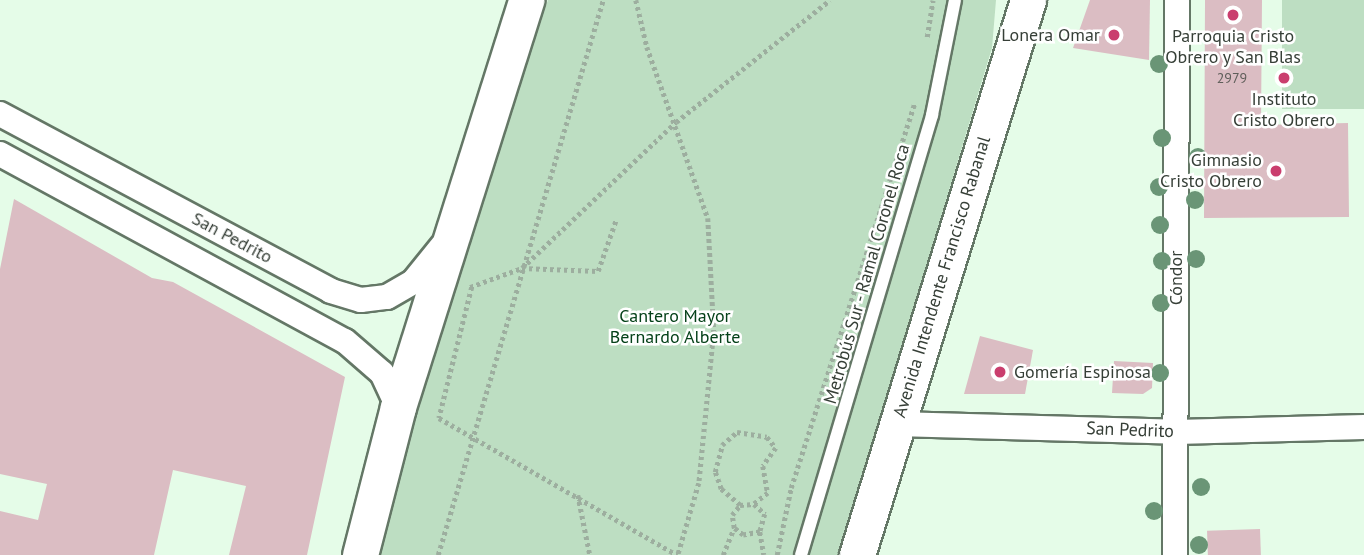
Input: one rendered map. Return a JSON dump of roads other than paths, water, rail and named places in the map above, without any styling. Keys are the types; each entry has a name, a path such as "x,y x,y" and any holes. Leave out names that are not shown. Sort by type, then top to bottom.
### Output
{"main road":[{"path":"360,555 398,407 451,230 526,0"},
{"name":"Avenida Intendente Francisco Rabanal","path":"857,555 1028,0"}],"street":[{"name":"Cóndor","path":"1175,555 1177,0"},
{"name":"San Pedrito","path":"0,114 331,291 361,300 387,297 413,282 451,230"},
{"name":"San Pedrito","path":"0,154 345,341 382,373 398,407"},
{"name":"San Pedrito","path":"896,424 1176,432 1364,427"}],"lane":[{"name":"Metrobús Sur - Ramal Coronel Roca","path":"801,555 932,115 955,0"}],"place":[{"name":"Parroquia Cristo Obrero y San Blas","path":"1233,15"},
{"name":"Lonera Omar","path":"1114,35"},
{"name":"Instituto Cristo Obrero","path":"1284,78"},
{"name":"Gimnasio Cristo Obrero","path":"1276,171"},
{"name":"Gomería Espinosa","path":"1000,372"}],"park label":[{"name":"Cantero Mayor Bernardo Alberte","path":"675,327"}]}
